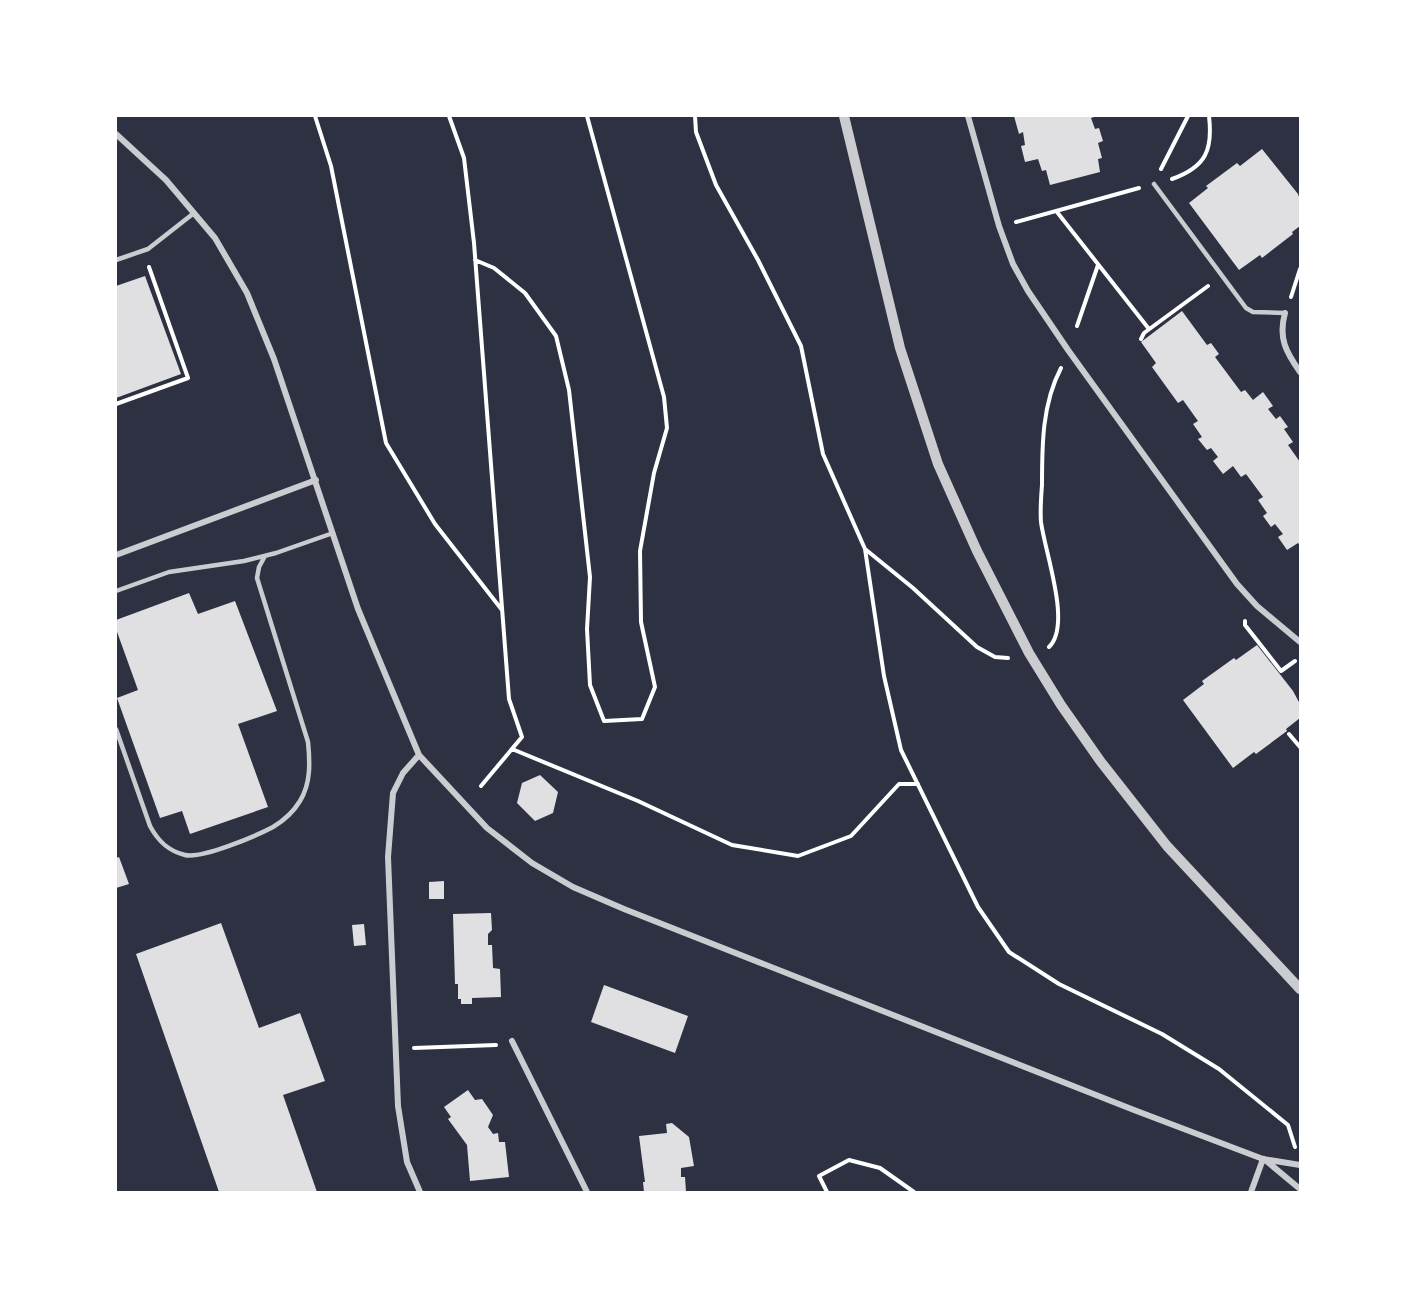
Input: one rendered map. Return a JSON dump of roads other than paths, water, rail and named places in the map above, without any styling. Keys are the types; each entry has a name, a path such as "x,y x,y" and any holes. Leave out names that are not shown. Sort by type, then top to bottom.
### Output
{"street":[{"path":"844,116 900,348 935,453 977,551 1029,653 1060,705 1167,846 1300,989"},
{"path":"968,116 999,226 1013,264 1028,291 1237,584 1257,606 1300,640"},
{"path":"116,134 166,180 215,238 248,293 274,359 358,609 419,755 487,828 532,862 573,887 624,909 1263,1159 1300,1165"},
{"path":"1285,313 1281,326 1283,340 1288,355 1300,372"},
{"path":"116,555 316,480"},
{"path":"419,755 403,773 393,793 388,857 399,1117 407,1162 420,1192"},
{"path":"512,1041 587,1192"},
{"path":"1263,1159 1300,1190"},
{"path":"1251,1192 1263,1159"}],"lane":[{"path":"1154,184 1246,309 1253,312 1285,313"},
{"path":"116,260 147,249 194,213"},
{"path":"116,591 169,572 244,561 333,533"},
{"path":"116,729 150,826 158,840 170,850 187,856 213,851 274,826 287,816 300,800 307,782 310,764 308,742 257,578 259,567 265,556"}]}
